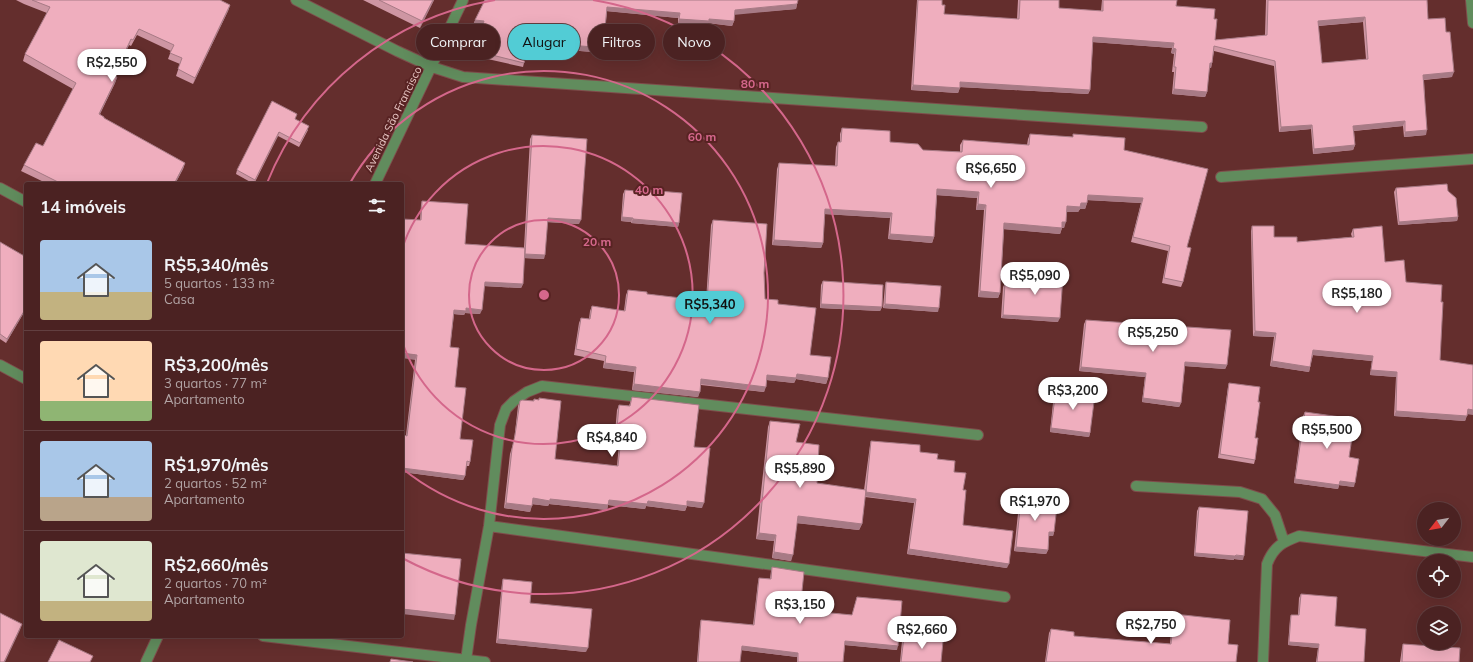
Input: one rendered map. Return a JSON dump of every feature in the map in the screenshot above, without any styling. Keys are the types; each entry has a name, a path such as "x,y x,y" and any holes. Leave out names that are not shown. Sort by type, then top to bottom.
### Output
{"street":[{"path":"296,0 396,52 432,67 463,77 1202,127"},
{"name":"Avenida São Francisco","path":"376,182 463,0"},
{"path":"1471,0 1473,23"},
{"path":"1221,177 1473,159"},
{"path":"0,188 24,201"},
{"path":"0,365 24,378"},
{"path":"466,660 489,526 500,425 506,409 527,392 542,386 978,435"},
{"path":"1136,486 1240,492 1262,499 1276,515 1284,542"},
{"path":"489,526 1005,596"},
{"path":"1264,662 1267,564 1270,554 1284,542 1299,536 1473,557"},
{"path":"146,662 157,638"},
{"path":"280,638 485,662"}],"building":[{"path":"32,0 220,0 230,5 195,78 178,69 182,58 170,53 174,45 139,29 133,40 131,39 114,75 117,77 99,114 185,163 175,182 58,182 24,165 36,143 43,146 76,83 25,54 50,7"},
{"path":"379,0 433,0 422,21"},
{"path":"485,0 798,0 797,4 735,10 734,21 679,19 680,13 607,7 605,24 588,24 588,47 580,46 580,24 508,24 508,59 500,57 500,24 483,24 484,21 475,20"},
{"path":"918,0 942,0 942,5 945,5 944,14 1019,19 1020,0 1059,0 1059,8 1103,11 1103,0 1177,0 1176,6 1215,9 1214,19 1217,19 1215,40 1267,35 1268,0 1427,0 1428,19 1445,18 1446,32 1450,32 1454,72 1423,75 1427,130 1405,132 1405,121 1353,126 1355,145 1314,149 1312,125 1281,127 1275,61 1214,46 1212,63 1210,63 1207,92 1174,89 1176,49 1173,48 1174,43 1093,37 1090,90 960,82 960,88 913,85","holes":["1365,17 1368,59 1322,63 1318,21"]},
{"path":"512,60 525,60 524,63"},
{"path":"272,101 297,114 295,119 309,126 300,143 279,132 255,180 237,170"},
{"path":"842,128 890,131 890,142 918,144 923,150 962,152 963,140 1029,145 1030,134 1073,137 1073,134 1125,138 1124,150 1208,169 1187,247 1191,248 1183,282 1164,278 1170,246 1133,237 1143,198 1088,195 1087,203 1081,203 1080,207 1067,206 1066,222 1062,222 1062,228 1004,223 1000,293 980,291 986,205 978,204 979,192 937,189 934,237 890,234 892,213 825,209 823,243 774,240 779,163 837,166 838,142 841,142"},
{"path":"532,135 587,139 581,220 548,218 545,255 525,254"},
{"path":"1447,184 1448,191 1456,198 1458,217 1399,222 1396,188"},
{"path":"635,189 682,193 679,223 622,217 625,190 635,191"},
{"path":"422,201 468,204 465,244 525,248 523,284 485,282 482,310 466,308 466,311 454,310 450,347 459,348 455,387 466,388 460,439 473,440 470,462 467,461 465,476 404,468 404,435 407,436 417,355 404,353 404,219 421,220"},
{"path":"713,220 767,224 764,273 765,299 778,300 778,304 816,308 810,355 831,357 828,378 797,374 796,378 767,375 766,387 701,379 700,392 634,384 636,367 605,363 606,356 576,349 581,318 590,319 592,306 625,311 628,290 647,292 647,294 707,301"},
{"path":"1252,226 1274,226 1274,237 1297,237 1297,242 1354,237 1353,229 1382,226 1385,262 1404,260 1406,282 1442,285 1441,302 1443,302 1440,360 1473,365 1473,410 1468,409 1467,416 1396,411 1397,372 1371,370 1373,356 1313,350 1310,367 1272,361 1276,333 1255,331"},
{"path":"0,242 24,256 24,311 7,339 0,334"},
{"path":"1041,270 1057,271 1057,276 1063,276 1060,318 1003,315 1005,283 1035,274"},
{"path":"823,281 883,285 882,307 821,304"},
{"path":"886,282 941,286 939,308 885,304"},
{"path":"1086,320 1231,330 1227,365 1185,362 1181,403 1143,398 1146,373 1081,367"},
{"path":"1229,383 1260,387 1258,402 1260,402 1255,438 1258,438 1255,460 1220,454"},
{"path":"1056,389 1095,394 1090,433 1051,428"},
{"path":"632,397 699,405 694,447 710,448 704,503 687,501 687,506 648,501 647,504 609,500 608,505 550,499 550,501 533,498 532,506 506,503 512,449 520,401 534,401 534,399 539,400 539,398 561,401 555,459 618,466 622,428 617,428 619,405 630,406"},
{"path":"1305,412 1355,419 1349,457 1359,459 1355,483 1340,481 1339,485 1295,479"},
{"path":"770,421 800,424 796,442 819,445 817,483 866,490 862,524 798,516 793,555 774,552 776,535 759,533"},
{"path":"871,441 920,445 920,452 938,454 937,459 955,461 954,472 966,473 963,490 966,490 963,525 1013,531 1009,564 909,549 916,499 866,492"},
{"path":"1022,491 1040,493 1039,504 1057,506 1054,532 1049,532 1048,550 1016,547"},
{"path":"1199,507 1248,511 1244,556 1195,553"},
{"path":"404,553 461,559 455,615 404,609"},
{"path":"772,567 804,572 800,610 852,615 857,597 902,601 898,646 845,641 843,662 798,662 798,653 742,646 740,662 698,662 701,620 754,625 759,578 771,579"},
{"path":"503,579 532,582 530,603 592,609 588,648 498,639"},
{"path":"1301,594 1337,597 1335,626 1366,629 1364,662 1317,662 1319,644 1289,642 1291,615 1299,615"},
{"path":"0,613 22,624 4,662 0,662"},
{"path":"1174,614 1230,620 1228,644 1238,645 1236,662 1046,662 1051,629 1074,632 1074,636 1171,644"},
{"path":"904,637 943,641 941,662 901,662"},
{"path":"59,640 93,656 90,662 48,662"},
{"path":"1403,644 1417,645 1417,650 1460,650 1459,662 1402,662"},
{"path":"391,659 413,662 390,662"}]}
